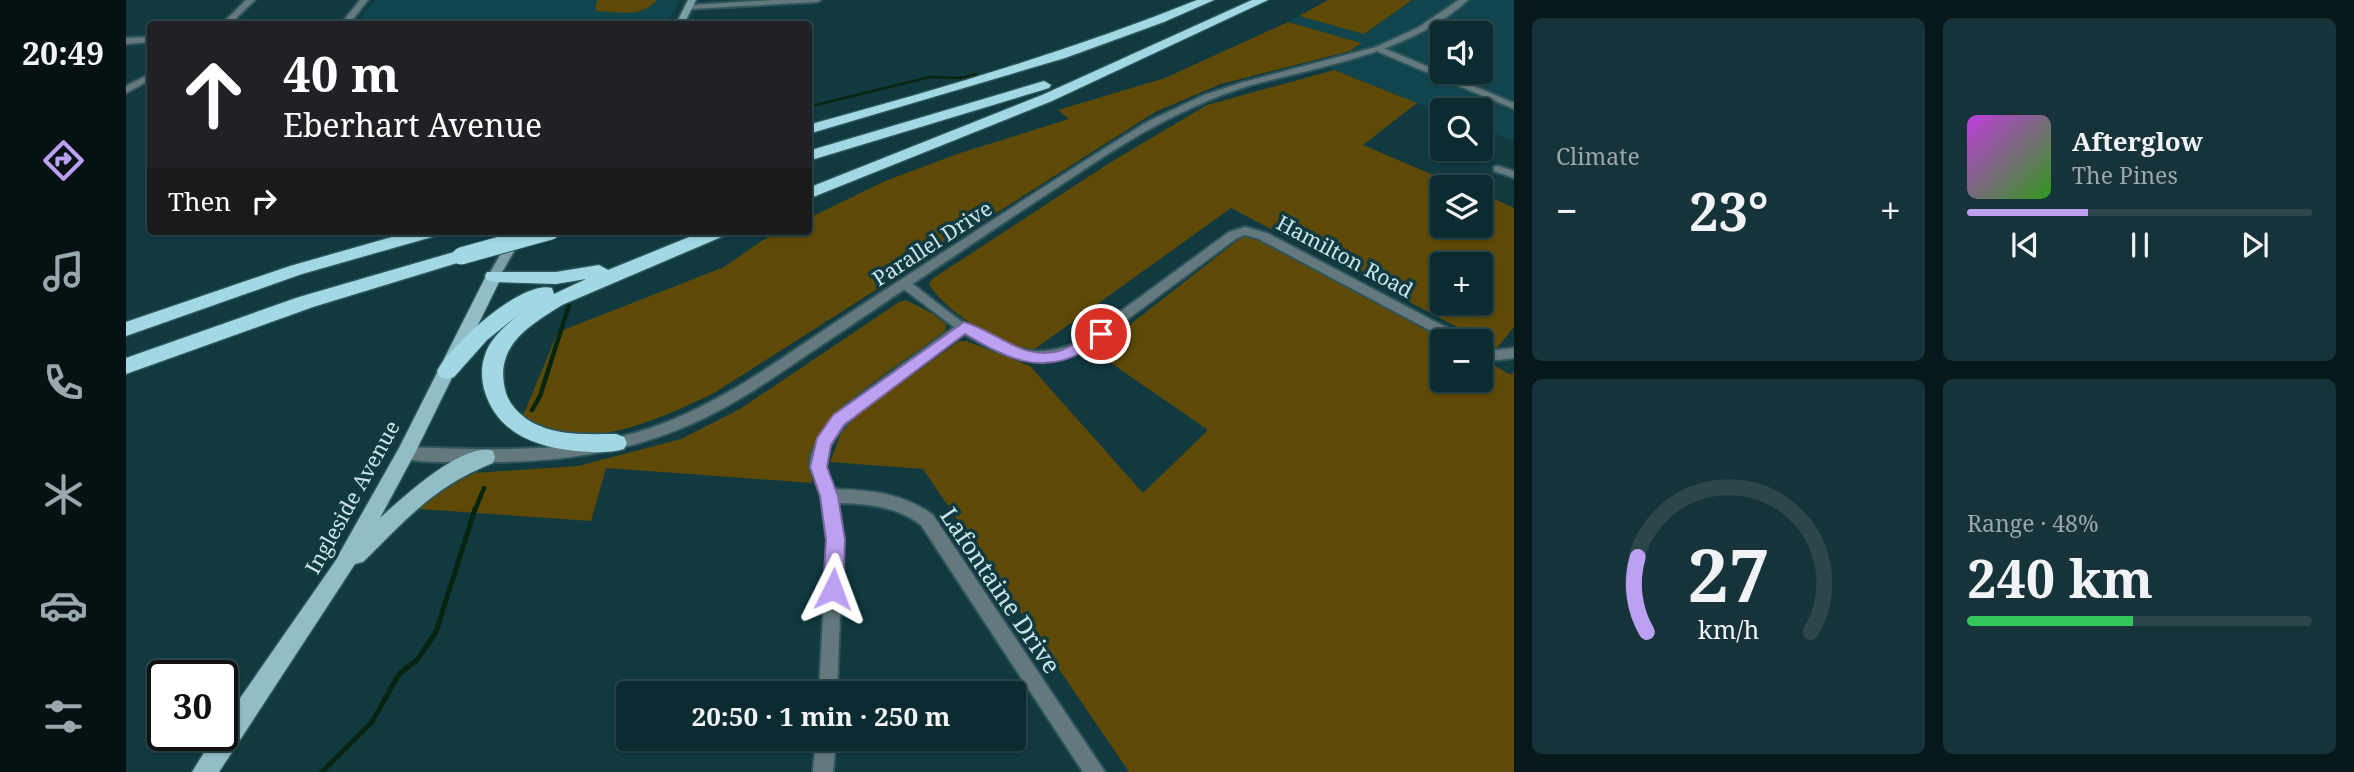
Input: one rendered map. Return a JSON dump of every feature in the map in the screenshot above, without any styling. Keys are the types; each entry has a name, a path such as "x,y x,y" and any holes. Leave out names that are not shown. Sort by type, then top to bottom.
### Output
{"highway":[{"path":"812,129 1017,70 1142,27 1208,0"},
{"path":"812,193 1047,98 1262,0"},
{"path":"812,155 1043,86 1173,40"},
{"path":"126,328 296,270 419,235"},
{"path":"126,366 293,307 537,235"},
{"path":"447,371 485,327 511,309 698,235"},
{"path":"616,443 561,441 525,431 501,408 493,393 491,378 497,352 519,324 549,302 710,235"},
{"path":"494,276 556,278 606,270"}],"main road":[{"path":"682,21 691,3"},
{"name":"Ingleside Avenue","path":"204,772 341,570 406,453 494,276 518,235"},
{"path":"341,570 424,489 456,469 486,457"}],"street":[{"path":"229,21 251,0"},
{"path":"347,21 364,0"},
{"path":"691,3 817,0"},
{"name":"Parallel Drive","path":"406,453 486,457 559,453 649,434 712,407 1122,142 1181,109 1243,85 1379,49 1422,29 1464,0"},
{"path":"126,41 147,40"},
{"path":"1379,49 1514,106"},
{"path":"126,90 147,79"},
{"path":"1498,169 1514,175"},
{"name":"Hamilton Road","path":"964,327 986,341 1019,355 1037,359 1065,355 1140,306 1233,235 1245,231 1263,236 1438,329"},
{"path":"829,681 835,540 829,496 821,480 819,455 823,443 838,420 964,327 905,284"},
{"path":"1493,354 1514,353"},
{"name":"Lafontaine Drive","path":"829,496 886,498 914,509 927,520 1095,772"},
{"path":"823,772 825,751"}],"shaded area":[{"path":"375,0 680,0 669,21 359,21"},
{"path":"598,0 657,0 637,12 622,13 597,11 595,7"},
{"path":"1328,0 1412,0 1364,34 1299,16"},
{"path":"1412,0 1514,0 1514,141 1493,133 1493,98 1430,98 1430,108 1329,68 1360,43 1288,22 1299,16 1364,34"},
{"path":"1288,22 1361,43 1350,51 1221,84 1155,112 714,393 669,414 594,435 569,435 545,429 522,418 558,332 724,267 774,235 812,235 812,217 885,181 960,153 1069,119 1058,110 1165,78"},
{"path":"1334,70 1417,103 1363,145 1433,175 1430,175 1430,238 1493,238 1493,198 1514,208 1514,327 1497,348 1493,346 1493,329 1461,329 1434,315 1493,315 1493,252 1430,252 1430,313 1231,208 1032,351 975,326 950,308 929,285 932,279 1111,162 1207,105"},
{"path":"1247,233 1430,331 1430,392 1493,392 1493,365 1511,375 1514,371 1514,772 1129,772 923,469 830,462 841,433 856,416 959,341 966,341 1030,366 1143,493 1208,430 1095,352"},
{"path":"906,300 946,324 945,331 859,394 829,422 815,446 812,483 606,468 591,521 419,509 432,495 455,479 474,473 578,466 681,439 740,409 899,302"}],"waterway":[{"path":"812,106 930,77 961,78 976,74"},
{"path":"532,410 540,396 569,305"},
{"path":"475,510 484,488"},
{"path":"322,772 372,722 399,674 417,660 436,632 475,509"}],"route":[{"path":"833,589 835,540 829,496 818,467 823,443 838,420 964,327 1003,349 1037,359 1065,355 1101,334"}]}
